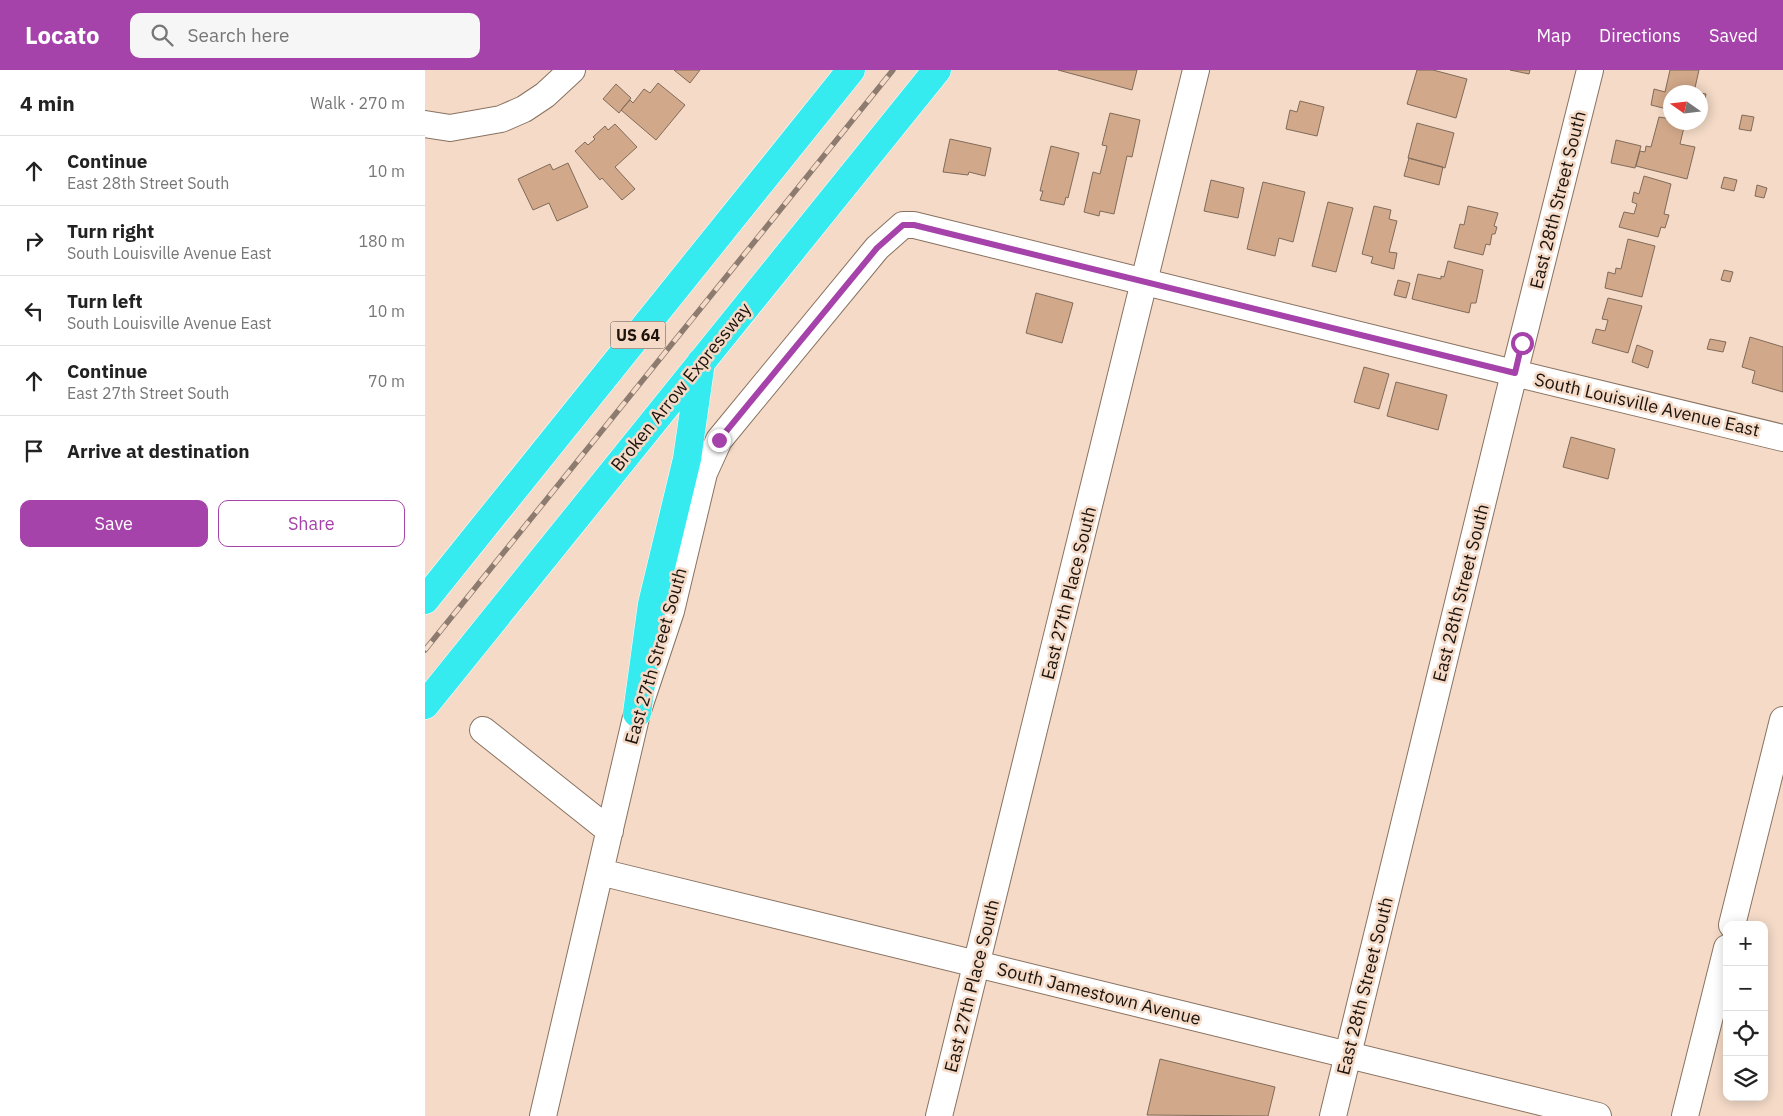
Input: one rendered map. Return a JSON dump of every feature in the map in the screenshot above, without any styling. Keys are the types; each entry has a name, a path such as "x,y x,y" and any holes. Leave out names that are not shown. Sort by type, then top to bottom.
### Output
{"highway":[{"name":"US 64","path":"425,600 851,70"},
{"name":"Broken Arrow Expressway","path":"425,705 701,360 937,70"},
{"path":"637,713 652,604 687,458 701,360"}],"street":[{"name":"East 27th Place South","path":"939,1116 1196,70"},
{"name":"East 28th Street South","path":"1333,1116 1591,70"},
{"path":"425,124 450,128 501,119 545,95 572,71"},
{"name":"South Louisville Avenue East","path":"877,248 903,225 914,225 1783,438"},
{"name":"East 27th Street South","path":"543,1116 637,713 671,611 704,473 719,440 877,248"},
{"path":"1734,921 1783,720"},
{"path":"483,730 610,831"},
{"name":"South Jamestown Avenue","path":"600,872 1598,1116"},
{"path":"1685,1116 1723,964"}],"building":[{"path":"674,70 700,70 690,83"},
{"path":"1058,70 1137,70 1132,90"},
{"path":"1417,70 1433,70 1467,79 1456,118 1407,104"},
{"path":"1510,70 1530,70 1529,74"},
{"path":"1670,70 1699,70 1696,85 1667,85"},
{"path":"658,83 685,105 656,140 621,110 630,100 633,103 644,89 650,93"},
{"path":"616,84 631,98 619,113 603,99"},
{"path":"1654,89 1663,91 1663,108 1651,105"},
{"path":"1300,101 1324,107 1317,136 1286,129 1290,110 1297,112"},
{"path":"1110,113 1140,120 1132,157 1127,156 1114,214 1100,211 1099,216 1084,212 1093,172 1100,174 1107,146 1102,145"},
{"path":"1742,115 1754,117 1751,131 1739,129"},
{"path":"1659,117 1663,118 1663,130 1683,130 1680,144 1695,147 1687,179 1636,166 1640,151 1645,152 1646,146 1651,147"},
{"path":"1417,123 1454,133 1445,168 1408,158"},
{"path":"615,124 637,147 615,167 635,189 622,200 602,178 600,180 575,151 585,142 588,145 595,139 593,137 605,126 608,130"},
{"path":"950,139 991,148 985,176 969,172 968,175 943,172"},
{"path":"1616,140 1641,146 1635,168 1611,163"},
{"path":"1051,146 1079,153 1068,198 1066,197 1064,205 1040,200 1043,191 1040,191"},
{"path":"1409,158 1443,167 1439,185 1404,176"},
{"path":"568,163 588,207 557,221 549,203 533,210 518,179 550,164 553,170"},
{"path":"1644,176 1671,184 1664,214 1669,215 1665,228 1661,227 1658,237 1619,227 1624,212 1634,214 1637,204 1632,202 1634,192 1639,194"},
{"path":"1724,177 1737,180 1734,191 1721,188"},
{"path":"1211,180 1244,188 1238,218 1204,211"},
{"path":"1263,182 1305,192 1293,242 1279,238 1275,256 1247,249"},
{"path":"1757,185 1767,188 1764,198 1755,196"},
{"path":"1328,202 1353,208 1336,272 1312,266"},
{"path":"1374,206 1391,210 1389,219 1397,221 1389,252 1397,253 1394,269 1371,263 1373,257 1362,254"},
{"path":"1468,206 1498,213 1494,226 1497,227 1495,234 1492,234 1490,245 1486,244 1483,255 1454,248 1460,224 1464,225"},
{"path":"1628,239 1655,246 1642,297 1605,288 1608,272 1615,274 1616,268 1621,269"},
{"path":"1448,261 1483,270 1476,303 1471,303 1469,313 1412,299 1418,274 1441,279 1441,276 1444,277"},
{"path":"1724,270 1733,272 1730,282 1721,280"},
{"path":"1398,280 1410,283 1406,298 1394,295"},
{"path":"1036,293 1073,303 1062,343 1026,333"},
{"path":"1608,298 1642,306 1628,353 1592,343 1596,329 1605,331 1608,320 1602,319"},
{"path":"1750,337 1783,347 1783,392 1752,383 1755,371 1742,367"},
{"path":"1710,339 1726,342 1723,352 1707,349"},
{"path":"1637,345 1653,351 1648,368 1632,362"},
{"path":"1364,367 1389,374 1379,409 1354,402"},
{"path":"1396,382 1447,395 1438,430 1387,416"},
{"path":"1571,437 1615,449 1608,479 1563,467"},
{"path":"1160,1059 1275,1087 1268,1116 1147,1115"}],"railway":[{"path":"425,650 893,70"}],"route":[{"path":"719,440 877,248 903,225 914,225 1515,373 1522,343"}]}
